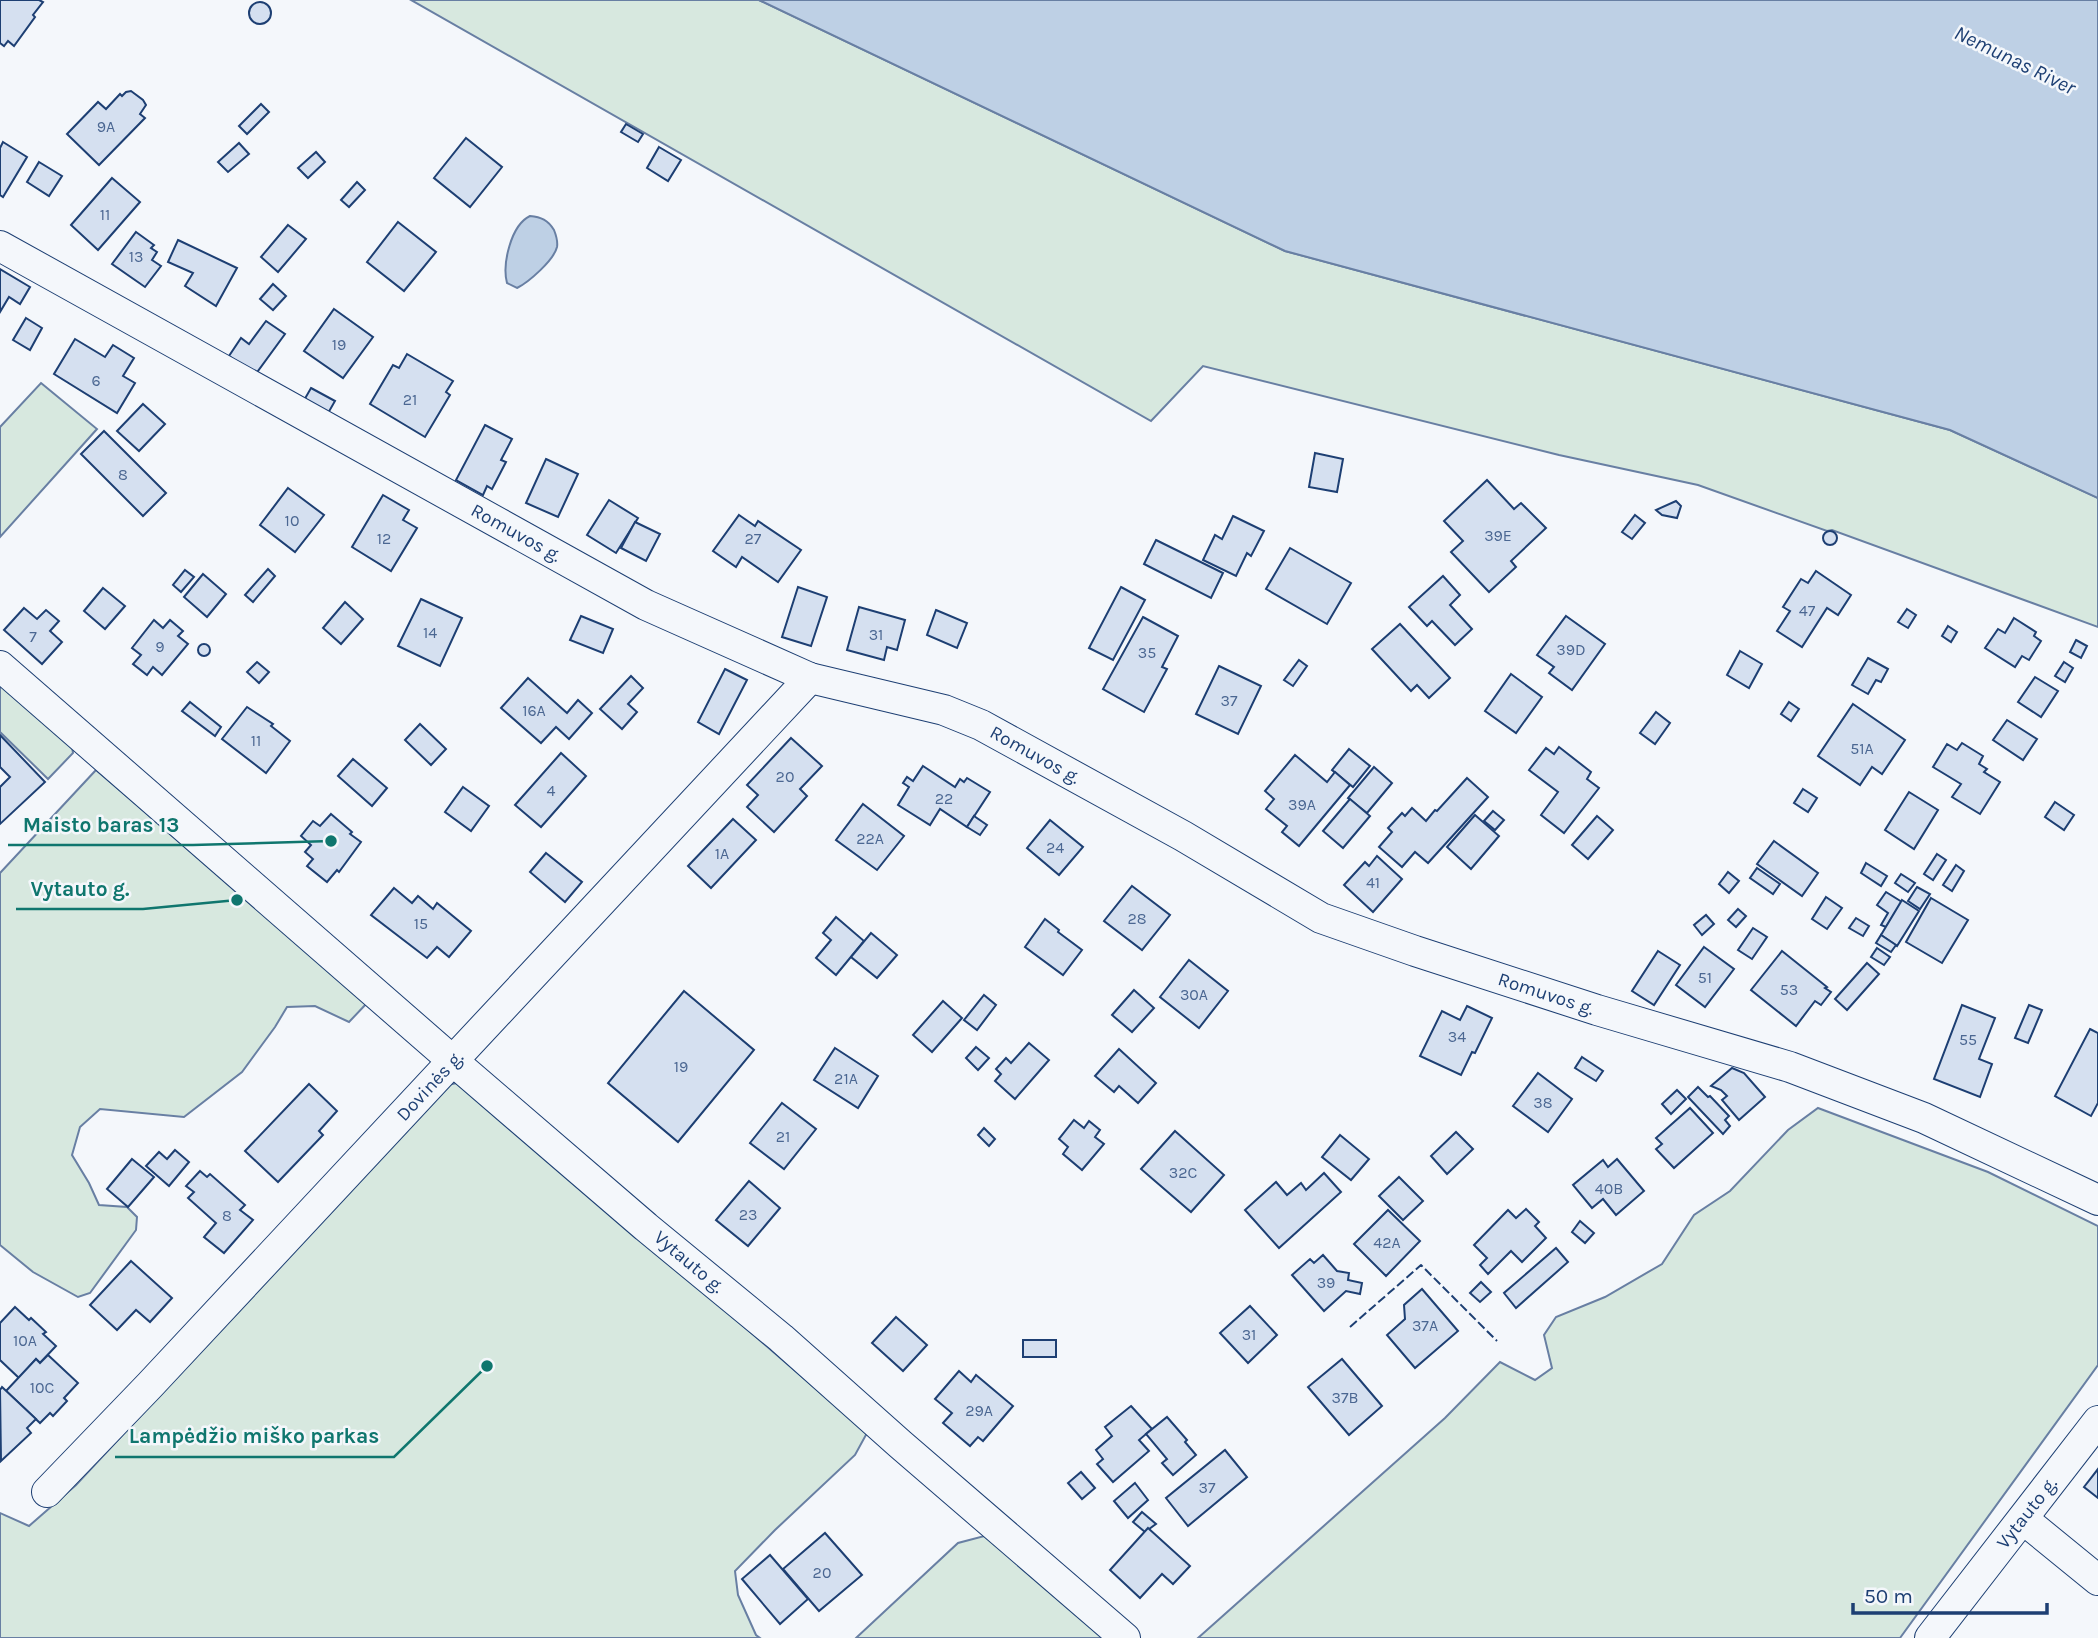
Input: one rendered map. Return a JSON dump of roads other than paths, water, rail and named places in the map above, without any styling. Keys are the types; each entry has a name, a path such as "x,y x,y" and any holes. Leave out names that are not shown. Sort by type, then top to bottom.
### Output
{"street":[{"name":"Romuvos g.","path":"0,246 646,605 810,678 944,710 981,725 1183,836 1321,918 1597,1010 1790,1067 1924,1118 2098,1200"},
{"name":"Vytauto g.","path":"0,666 453,1061 646,1227 781,1338 1125,1638"},
{"name":"Dovinės g.","path":"47,1492 810,678"},
{"name":"Vytauto g.","path":"1930,1638 2098,1421"},
{"path":"2023,1519 2098,1580"}],"water":[{"name":"Nemunas River","path":"759,0 2098,0 2098,498 1950,430 1285,251"},
{"path":"530,216 541,218 549,224 554,230 557,247 540,270 517,288 507,283 507,256 513,236"}],"place":[{"name":"Maisto baras 13","path":"331,841"},
{"name":"Vytauto g.","path":"237,900"},
{"name":"Lampėdžio miško parkas","path":"487,1366"}]}
